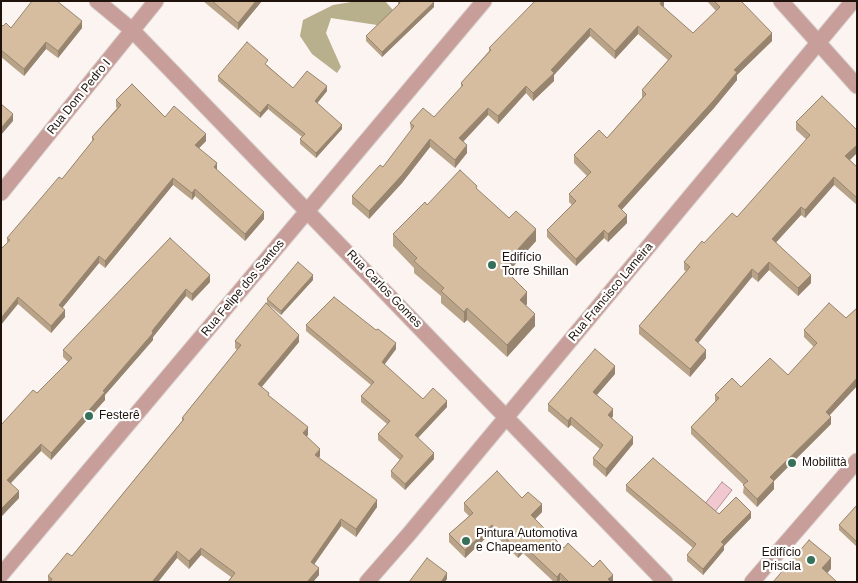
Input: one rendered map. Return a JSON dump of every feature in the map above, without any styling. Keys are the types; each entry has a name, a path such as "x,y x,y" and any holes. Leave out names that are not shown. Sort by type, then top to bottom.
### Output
{"street":[{"name":"Rua Carlos Gomes","path":"97,1 132,30 308,210 665,582"},
{"name":"Rua Dom Pedro I","path":"1,193 156,1"},
{"name":"Rua Felipe dos Santos","path":"1,575 484,1"},
{"path":"780,1 857,86"},
{"name":"Rua Francisco Lameira","path":"366,582 507,417 853,1"},
{"path":"752,582 857,461"}],"shaded area":[{"path":"357,1 385,1 401,19 390,27 331,18 326,33 341,67 337,73 312,54 300,36 303,20 333,5"},
{"path":"722,482 732,490 714,513 704,505"}],"building":[{"path":"32,1 57,1 82,21 58,51 46,42 24,69 1,50 1,25 3,26 6,23 11,28"},
{"path":"212,1 256,1 238,23"},
{"path":"399,1 434,2 382,52 366,36 400,3"},
{"path":"535,1 662,1 660,4 693,33 720,7 714,1 741,1 772,33 734,70 737,72 714,100 618,206 627,215 608,234 604,230 576,259 547,230 576,201 569,194 591,172 574,155 599,130 607,138 646,94 642,90 672,56 638,26 615,51 590,28 551,70 554,73 533,93 526,86 498,116 488,108 459,138 467,145 455,160 430,139 402,175 369,211 352,196 380,165 383,167 414,126 410,123 423,108 434,117 491,50 489,48"},
{"path":"247,42 268,60 265,64 293,88 307,71 327,86 315,101 342,125 316,153 300,139 305,134 268,104 260,113 218,76"},
{"path":"132,84 165,117 174,106 206,134 195,145 217,163 214,167 264,212 245,234 195,189 192,193 173,178 105,261 99,256 59,305 65,310 51,326 18,297 1,318 1,249 10,240 7,238 59,177 62,179 94,139 92,137 121,105 116,100"},
{"path":"822,96 857,130 857,145 845,156 857,167 857,198 834,177 805,210 801,207 772,239 811,275 798,288 769,262 758,274 752,269 695,340 706,350 690,369 639,326 690,267 684,262 702,241 704,243 732,213 737,217 810,135 796,122"},
{"path":"1,104 13,114 1,128"},
{"path":"460,170 477,186 476,188 509,218 516,211 536,229 502,267 527,292 520,300 535,314 507,345 467,308 464,312 441,291 444,288 414,261 417,258 393,234 425,202 427,205"},
{"path":"170,238 210,275 192,294 186,289 152,331 153,333 103,391 105,392 51,453 41,444 7,480 19,491 1,509 1,425 33,390 37,393 72,358 63,350"},
{"path":"298,262 313,275 281,311 267,299"},
{"path":"334,297 396,343 382,362 423,399 433,388 447,401 415,435 434,453 405,484 391,471 403,456 378,434 390,421 361,396 374,382 306,325"},
{"path":"266,303 299,335 258,384 269,393 268,395 308,427 303,433 320,449 315,455 377,500 356,529 341,519 311,562 319,568 307,582 228,582 235,573 201,548 189,561 177,551 152,582 50,582 52,579 48,576 67,553 72,556 184,419 182,418 241,345 235,341"},
{"path":"829,303 846,318 857,308 857,378 826,412 831,417 770,477 774,481 757,499 743,485 748,481 691,427 719,398 715,395 732,378 741,387 770,358 788,375 817,343 804,330"},
{"path":"595,349 615,366 593,392 613,409 608,415 633,437 606,469 593,458 603,445 571,417 568,421 548,404"},
{"path":"653,458 719,514 736,497 751,512 721,542 724,544 703,569 687,555 696,544 626,485"},
{"path":"497,471 522,498 528,492 542,504 531,515 564,548 568,543 593,567 600,560 613,575 608,579 611,582 569,582 560,573 557,577 523,545 518,550 492,525 465,550 449,534 473,513 464,503"},
{"path":"857,505 857,542 839,525"},
{"path":"809,540 831,558 822,568 837,582 773,582"},
{"path":"427,558 447,573 441,582 409,582"}],"place":[{"name":"Edifício Torre Shillan","path":"492,265"},
{"name":"Festerê","path":"89,416"},
{"name":"Mobilittà","path":"792,463"},
{"name":"Pintura Automotiva e Chapeamento","path":"466,541"},
{"name":"Edifício Priscila","path":"811,560"}]}
